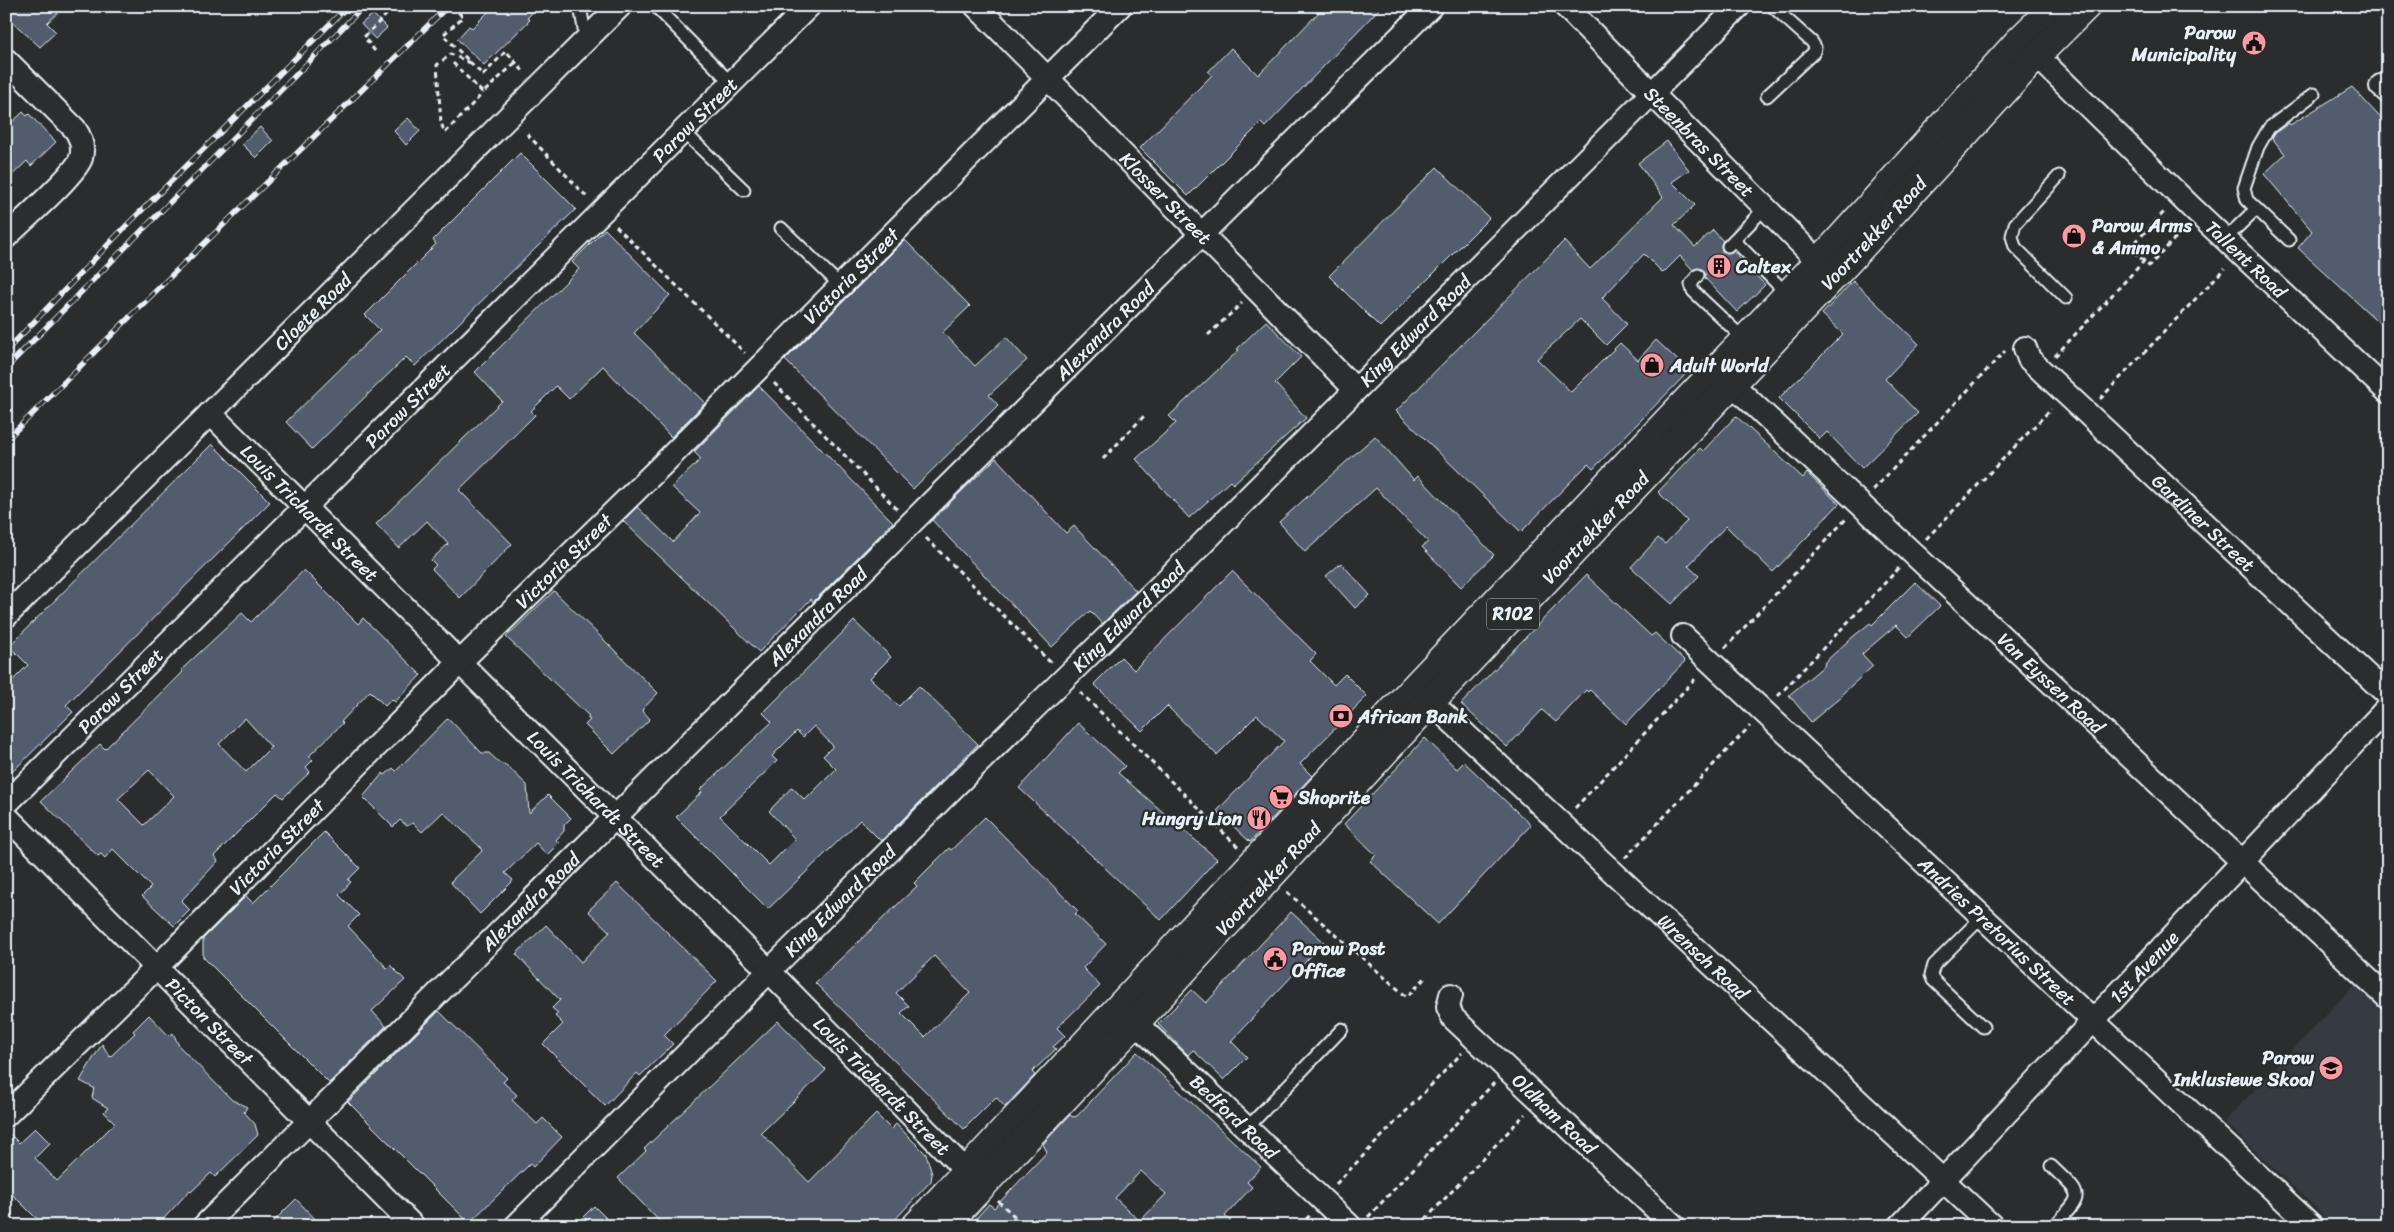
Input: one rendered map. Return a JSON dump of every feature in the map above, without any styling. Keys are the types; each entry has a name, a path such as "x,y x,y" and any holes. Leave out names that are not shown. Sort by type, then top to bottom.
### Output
{"main road":[{"name":"Voortrekker Road","path":"916,1226 974,1179 1128,1015 1423,694 1826,269 2029,48 2055,6"},
{"name":"Voortrekker Road","path":"2029,48 2086,6"},
{"name":"Voortrekker Road","path":"1723,376 1744,340 1787,294 1826,269"},
{"name":"Voortrekker Road","path":"944,1226 974,1179"}],"street":[{"name":"Cloete Road","path":"6,616 620,6"},
{"name":"Parow Street","path":"6,804 808,6"},
{"name":"Klosser Street","path":"976,6 1355,389"},
{"name":"Victoria Street","path":"6,1115 157,967 459,663 662,465 1120,6"},
{"name":"Alexandra Road","path":"204,1226 1431,6"},
{"name":"Steenbras Street","path":"1565,6 1826,269"},
{"name":"King Edward Road","path":"516,1226 769,971 1065,677 1163,583 1739,6"},
{"name":"Tallent Road","path":"2029,48 2224,239 2388,392"},
{"path":"6,60 75,129 81,140 82,151 77,167 6,236"},
{"name":"Gardiner Street","path":"2017,348 2029,359 2062,398 2388,695"},
{"name":"Van Eyssen Road","path":"1723,376 2388,998"},
{"name":"Louis Trichardt Street","path":"210,413 769,971 974,1179"},
{"name":"Andries Pretorius Street","path":"1683,636 2312,1226"},
{"name":"Wrensch Road","path":"1423,694 1992,1226"},
{"name":"1st Avenue","path":"1900,1226 2388,707"},
{"name":"Picton Street","path":"6,816 413,1226"},
{"name":"Oldham Road","path":"1451,995 1448,1007 1453,1018 1674,1226"},
{"name":"Bedford Road","path":"1128,1015 1247,1128 1358,1222"}],"lane":[{"path":"580,6 586,40"},
{"path":"655,6 731,83"},
{"path":"1766,96 1814,52 1815,47 1812,42 1772,6"},
{"path":"2289,240 2247,200 2244,188 2258,147 2269,128 2314,94"},
{"path":"683,131 744,190"},
{"path":"2059,176 2015,224 2012,236 2015,247 2066,298"},
{"path":"1765,208 1731,243 1787,294"},
{"path":"2224,239 2256,210"},
{"path":"782,228 840,285"},
{"path":"1695,280 1695,293 1744,340"},
{"path":"1983,916 1934,965 1931,975 1932,980 1983,1027"},
{"path":"1247,1128 1342,1029"},
{"path":"2051,1166 2073,1188 2077,1196 2074,1204 2054,1226"}],"path":[{"path":"375,50 364,37 395,6"},
{"path":"402,10 406,6"},
{"path":"452,6 463,17 442,35 482,75 506,51 524,70 518,76"},
{"path":"471,64 451,54 438,65 441,123 445,133 516,62"},
{"path":"453,63 483,93"},
{"path":"527,134 586,197"},
{"path":"2170,206 2130,248 2149,266 2189,224"},
{"path":"2051,360 2144,261"},
{"path":"2096,403 2231,262"},
{"path":"1208,335 1257,290"},
{"path":"1870,493 2017,348"},
{"path":"1924,542 2062,398"},
{"path":"1103,459 1144,416"},
{"path":"1280,886 1407,997 1426,977"},
{"path":"1334,1186 1464,1050"},
{"path":"1358,1222 1498,1079"},
{"path":"1419,1226 1530,1108"},
{"path":"974,1179 1025,1226"}],"shaded area":[{"name":"Parow Inklusiewe Skool","path":"2355,984 2388,1014 2388,1226 2335,1226 2224,1122"}],"building":[{"path":"6,6 65,6 47,23 56,32 40,47 6,16"},
{"path":"494,6 539,6 527,18 530,20 484,65 457,39 469,26 472,28"},
{"path":"1325,6 1382,6 1265,127 1261,123 1188,196 1140,148 1212,75 1208,72 1231,48 1258,75"},
{"path":"373,14 387,28 375,39 361,24"},
{"path":"2352,87 2388,126 2388,331 2298,248 2312,231 2264,174 2285,154 2272,138 2275,133"},
{"path":"23,112 27,116 29,114 56,142 31,166 27,161 6,181 6,128"},
{"path":"408,118 420,131 406,145 394,131"},
{"path":"260,127 273,141 256,158 242,144"},
{"path":"1667,141 1689,170 1672,182 1695,205 1674,225 1695,247 1713,230 1723,241 1721,245 1722,251 1727,253 1733,251 1765,285 1737,312 1705,278 1705,273 1702,269 1693,270 1680,256 1663,273 1644,254 1602,298 1627,324 1606,345 1580,319 1537,359 1571,392 1620,343 1638,360 1656,340 1689,371 1593,469 1588,464 1521,532 1396,411 1564,241 1590,269 1663,197 1638,163"},
{"path":"520,153 576,209 415,366 406,357 312,449 286,422 380,330 365,315 436,244 433,240"},
{"path":"1437,167 1489,218 1380,327 1329,276"},
{"path":"605,229 670,295 634,333 705,403 671,437 603,366 569,399 556,386 531,411 535,415 459,490 512,544 460,598 432,569 436,565 431,560 448,544 427,521 399,548 376,524 502,401 475,372 579,269 572,262"},
{"path":"905,240 970,306 943,332 975,366 1006,337 1027,360 989,395 998,405 913,489 785,360"},
{"path":"1853,281 1919,344 1885,379 1918,413 1862,468 1827,432 1820,439 1779,398 1843,334 1822,314"},
{"path":"1266,321 1301,357 1275,383 1306,418 1233,484 1230,481 1189,518 1136,459 1176,423 1169,416 1239,350 1237,349"},
{"path":"759,386 893,522 813,602 811,599 759,652 623,521 637,507 673,542 700,513 672,487 701,459 694,452"},
{"path":"1736,416 1803,478 1807,473 1839,504 1773,572 1726,526 1688,566 1699,576 1672,604 1631,567 1658,538 1665,544 1687,521 1658,492 1700,448 1703,451"},
{"path":"1375,436 1414,480 1418,476 1494,555 1461,587 1422,547 1428,542 1376,488 1305,552 1279,522"},
{"path":"212,444 270,502 66,705 73,712 6,778 6,687 28,665 9,646"},
{"path":"996,458 1066,533 1074,526 1136,591 1102,624 1090,611 1052,647 932,520"},
{"path":"1341,563 1370,595 1355,608 1326,576"},
{"path":"304,570 358,624 363,618 421,675 395,702 392,699 385,706 370,691 341,722 343,723 309,756 313,760 306,767 310,772 283,798 277,793 214,856 218,861 181,901 190,910 174,926 142,896 151,887 113,849 105,858 101,854 98,856 41,801 100,744 105,749 183,672 181,670 242,613 251,622","holes":["245,718 271,747 246,772 219,744","149,770 174,796 144,825 118,799"]},
{"path":"1232,571 1316,654 1310,661 1334,685 1345,674 1367,696 1300,764 1312,776 1250,842 1217,811 1284,741 1257,715 1217,755 1167,706 1142,731 1094,684 1121,657 1134,670"},
{"path":"1586,575 1651,636 1655,633 1685,661 1626,724 1590,690 1588,692 1586,690 1556,722 1542,710 1507,747 1461,704"},
{"path":"1915,582 1940,606 1908,637 1896,625 1862,654 1873,666 1811,722 1789,695 1825,665 1824,663 1849,640 1870,623 1872,625"},
{"path":"554,591 658,693 642,710 650,719 614,754 585,725 590,720 587,718 589,716 506,637"},
{"path":"854,621 891,657 870,678 899,706 919,686 978,744 881,841 860,820 768,909 676,817 702,792 700,790 772,722 763,713","holes":["814,726 833,746 823,756 836,769 805,800 792,787 769,811 795,839 769,865 720,816 777,761 772,756 797,731 803,737"]},
{"path":"448,718 482,753 489,753 500,763 506,765 527,785 529,813 548,795 571,818 564,825 564,831 556,840 559,843 547,855 536,843 505,873 513,880 480,914 451,883 482,851 480,847 443,812 422,832 413,823 407,826 400,820 393,827 363,797 383,773 385,775 393,768 396,771"},
{"path":"1078,723 1125,766 1118,773 1217,859 1161,920 1019,788"},
{"path":"1425,738 1457,769 1464,762 1531,825 1438,924 1370,861 1376,855 1344,824"},
{"path":"985,817 1078,911 1075,914 1106,944 1083,968 1100,986 1057,1028 1065,1036 1053,1047 1056,1049 1032,1072 1035,1075 1005,1107 996,1097 964,1129 815,983 917,886 914,883 949,848 951,850","holes":["934,956 970,993 925,1037 901,1013 909,1006 896,993"]},
{"path":"324,832 360,868 348,880 351,882 339,895 359,915 348,926 387,968 390,965 405,980 372,1011 386,1026 329,1083 203,957 203,939 246,896 253,903"},
{"path":"617,883 717,981 664,1035 673,1044 640,1076 637,1073 605,1106 543,1044 563,1024 555,1016 558,1013 552,1008 560,1000 516,954 546,925 581,962 610,932 588,911"},
{"path":"1291,912 1324,942 1231,1041 1247,1057 1224,1080 1193,1050 1188,1055 1158,1024 1192,990 1206,1003"},
{"path":"439,1011 507,1078 503,1082 517,1095 512,1100 537,1124 543,1118 562,1137 533,1167 530,1164 469,1223 348,1102"},
{"path":"149,1015 169,1036 173,1033 179,1046 232,1100 247,1107 244,1112 255,1124 258,1135 215,1177 211,1173 191,1192 190,1190 157,1226 44,1226 6,1188 6,1130 19,1143 35,1128 50,1143 35,1158 57,1181 115,1123 104,1112 108,1108 92,1098 94,1088 80,1081 102,1044 110,1057 135,1033 133,1031"},
{"path":"778,1021 826,1070 761,1133 809,1182 876,1114 891,1129 896,1124 926,1154 932,1174 931,1181 889,1226 664,1226 618,1178 646,1151 644,1149"},
{"path":"1137,1052 1261,1167 1247,1182 1252,1187 1225,1216 1235,1226 1200,1226 1192,1218 1185,1226 969,1226 989,1204 994,1208 1047,1152 1043,1144 1070,1115 1073,1117 1077,1116","holes":["1141,1171 1166,1194 1140,1221 1115,1198"]},
{"path":"296,1199 322,1226 269,1226"},
{"path":"594,1206 614,1226 574,1226"}],"railway":[{"path":"6,351 128,224 348,6"},
{"path":"6,368 364,6"},
{"path":"6,440 448,6"}],"place":[{"name":"Parow Municipality","path":"2254,43"},
{"name":"Parow Arms & Ammo","path":"2074,236"},
{"name":"Caltex","path":"1719,266"},
{"name":"Adult World","path":"1652,365"},
{"name":"African Bank","path":"1341,716"},
{"name":"Shoprite","path":"1281,797"},
{"name":"Hungry Lion","path":"1259,818"},
{"name":"Parow Post Office","path":"1275,959"},
{"name":"Parow Inklusiewe Skool","path":"2331,1068"}]}
